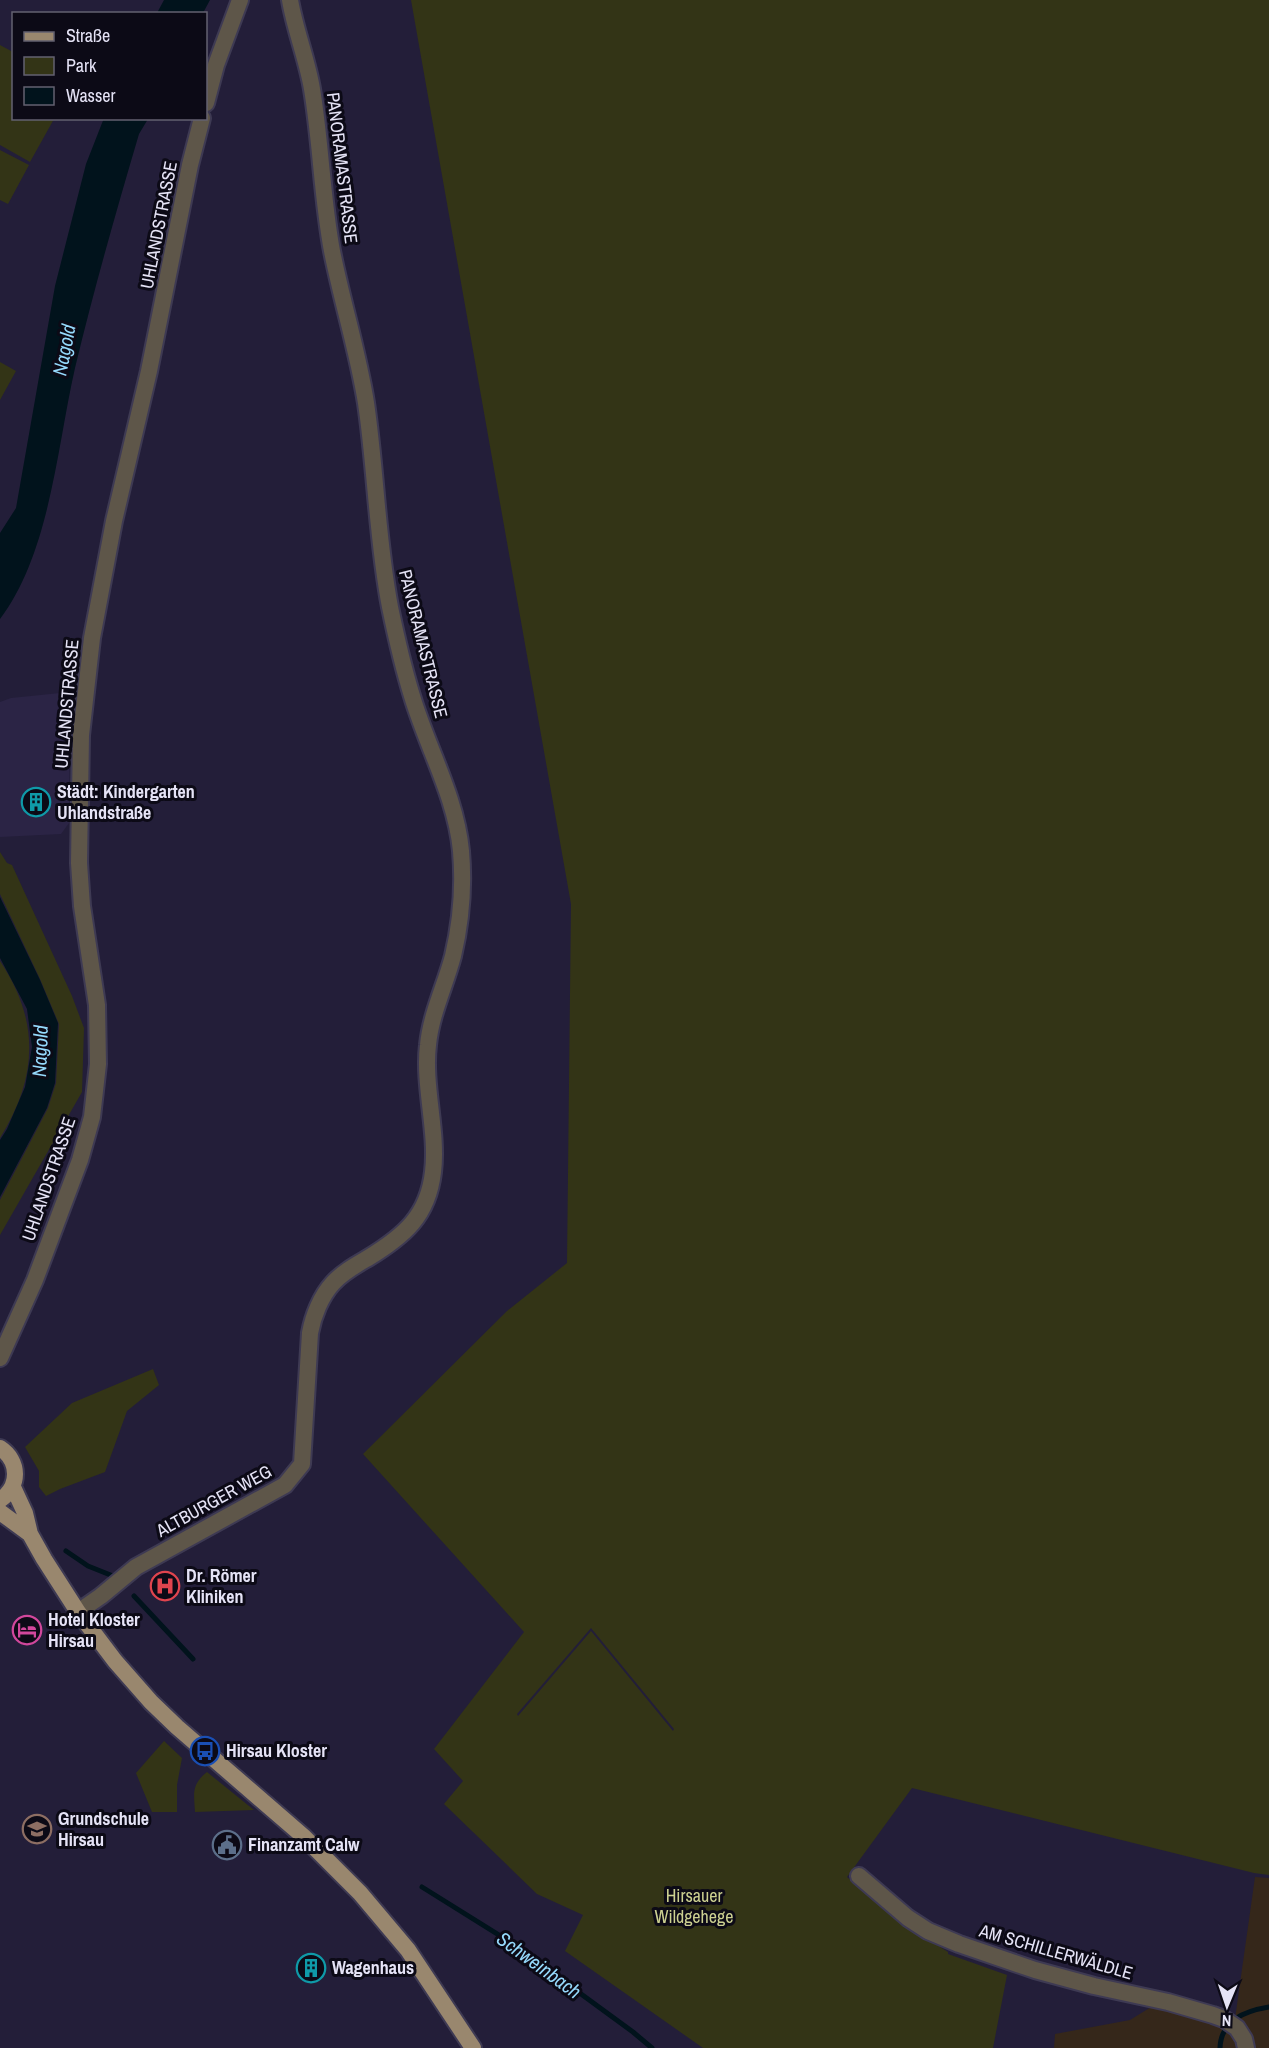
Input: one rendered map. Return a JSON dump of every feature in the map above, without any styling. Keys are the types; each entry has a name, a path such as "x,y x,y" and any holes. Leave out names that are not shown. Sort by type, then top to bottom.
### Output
{"main road":[{"path":"0,1448 9,1455 15,1470 13,1487 0,1500"},
{"path":"13,1487 25,1513 30,1534 78,1612 115,1662 151,1702 303,1836 360,1893 408,1950 473,2048"},
{"path":"0,1512 30,1534"}],"street":[{"path":"207,99 216,65 240,0"},
{"name":"PANORAMASTRASSE","path":"290,0 312,87 333,253 366,400 382,556 390,607 412,696 452,808 461,849 462,899 459,926 453,958 432,1024 428,1045 427,1064 434,1169 428,1196 419,1215 402,1235 390,1244"},
{"name":"UHLANDSTRASSE","path":"0,1358 39,1269 80,1161 92,1117 98,1064 97,1005 85,927 79,862 82,724 92,638 114,521 149,371 190,165 201,120"},
{"name":"ALTBURGER WEG","path":"78,1612 136,1567 285,1485 302,1464 312,1321 332,1284 345,1272 390,1244"},
{"name":"AM SCHILLERWÄLDLE","path":"859,1876 908,1918 959,1944 1035,1970 1168,2002 1230,2024 1244,2039 1246,2048"}],"shaded area":[{"path":"70,692 69,823 61,834 0,837 0,702 11,698"},
{"path":"1255,1877 1269,1878 1269,2048 1054,2048 1055,2034 1130,2020 1156,2004 1219,2024 1233,2033"}],"green space":[{"name":"Hirsauer Wildgehege","path":"411,0 1269,0 1269,1875 912,1788 847,1877 898,1920 948,1954 1007,1975 993,2048 703,2048 565,1951 583,1915 537,1894 444,1804 463,1781 434,1749 524,1632 363,1454 507,1311 567,1263 571,904","holes":["591,1628 674,1729 673,1731 591,1631 518,1716 517,1714"]},
{"path":"0,45 12,51 12,120 53,120 30,162 0,145"},
{"path":"0,150 29,165 8,204 0,200"},
{"path":"0,362 16,371 0,400"},
{"path":"0,852 7,863 12,865 72,996 84,1028 82,1092 0,1235 0,1200 48,1108 56,1083 59,1024 0,894"},
{"path":"0,961 22,1005 28,1027 29,1049 22,1093 0,1138"},
{"path":"153,1369 159,1385 127,1411 105,1472 46,1496 39,1487 39,1471 25,1447 72,1403"},
{"path":"164,1741 182,1758 177,1785 177,1812 152,1812 136,1773"},
{"path":"207,1772 254,1810 195,1812 196,1785"}],"water":[{"path":"164,0 210,0 204,12 158,12"},
{"name":"Nagold","path":"103,120 147,120 139,134 90,309 75,368 57,465 41,531 17,593 0,619 0,533 16,508 55,286 86,164"},
{"name":"Nagold","path":"0,897 58,1023 55,1083 47,1108 0,1197 0,1140 25,1087 32,1047 27,1009 0,958"}],"waterway":[{"name":"Schweinbach","path":"66,1551 88,1566 113,1576"},
{"name":"Schweinbach","path":"134,1596 193,1659"},
{"name":"Schweinbach","path":"422,1887 510,1942 652,2048"},
{"name":"Schweinbach","path":"1220,2048 1225,2030 1236,2018 1251,2011 1269,2007"}],"place":[{"name":"Städt: Kindergarten Uhlandstraße","path":"36,802"},
{"name":"Dr. Römer Kliniken","path":"165,1586"},
{"name":"Hotel Kloster Hirsau","path":"27,1630"},
{"name":"Hirsau Kloster","path":"205,1751"},
{"name":"Grundschule Hirsau","path":"37,1829"},
{"name":"Finanzamt Calw","path":"227,1845"},
{"name":"Wagenhaus","path":"311,1968"}]}
